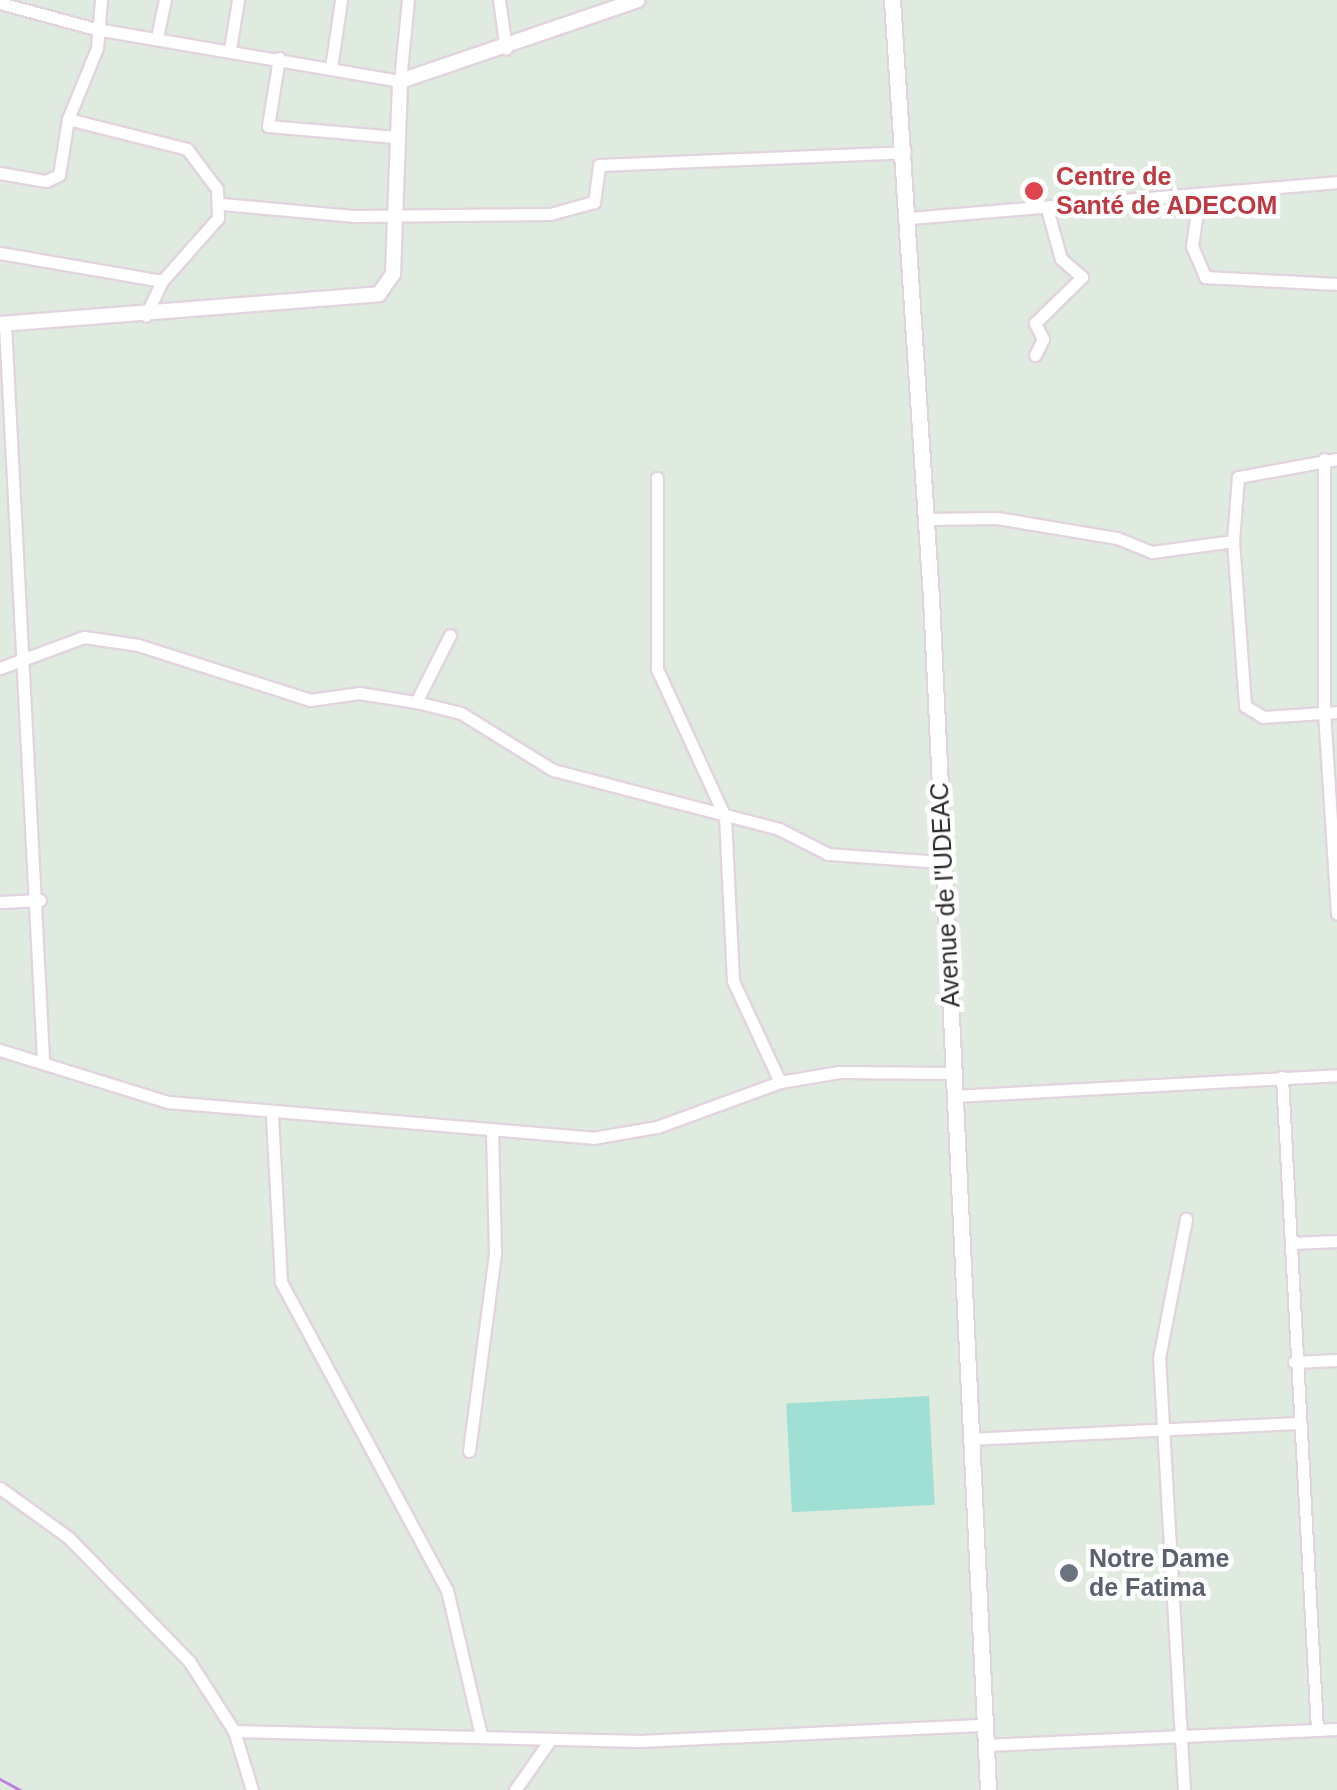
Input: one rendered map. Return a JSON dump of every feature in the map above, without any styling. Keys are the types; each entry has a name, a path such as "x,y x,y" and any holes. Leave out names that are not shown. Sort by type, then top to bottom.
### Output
{"main road":[{"name":"Avenue de I'UDEAC","path":"892,0 906,152 926,519 988,1790"}],"street":[{"path":"0,173 54,180 68,119 97,48 101,0"},
{"path":"157,37 165,0"},
{"path":"230,49 238,0"},
{"path":"330,68 340,0"},
{"path":"42,1058 40,900 24,660 6,494 2,324 146,316 379,294 393,274 396,137 408,0"},
{"path":"500,0 506,49"},
{"path":"0,3 96,29 400,81 506,49 638,0"},
{"path":"279,58 268,126 396,137"},
{"path":"68,119 187,148 222,204"},
{"path":"222,204 396,216 550,214 590,205 599,165 906,152"},
{"path":"909,218 1199,197 1337,182"},
{"path":"1199,197 1192,246 1205,278 1337,284"},
{"path":"146,316 162,280 222,204"},
{"path":"1036,355 1043,339 1036,322 1082,277 1061,259 1048,209"},
{"path":"0,252 162,280"},
{"path":"1331,712 1263,717 1245,706 1233,541 1233,481 1330,459 1337,914"},
{"path":"657,478 658,669 724,817 733,981 780,1082"},
{"path":"926,519 997,518 1117,538 1152,552 1233,541"},
{"path":"416,702 450,635"},
{"path":"0,668 84,637 138,645 310,700 358,693 416,702 461,713 553,770 779,830 828,854 944,862"},
{"path":"0,902 40,900"},
{"path":"0,1050 42,1058 168,1102 272,1116 628,1135 780,1082 839,1072 954,1073"},
{"path":"955,1096 1337,1075"},
{"path":"1282,1077 1297,1423 1316,1730"},
{"path":"272,1116 280,1282 447,1590 481,1735"},
{"path":"470,1451 495,1253 492,1129"},
{"path":"1184,1790 1159,1358 1186,1219"},
{"path":"1292,1243 1337,1240"},
{"path":"1294,1362 1337,1360"},
{"path":"969,1439 1297,1423"},
{"path":"0,1488 93,1561 189,1662 234,1731 252,1790"},
{"path":"234,1731 481,1735 550,1740 985,1725"},
{"path":"986,1744 1337,1729"},
{"path":"514,1790 550,1740"}],"shaded area":[{"path":"929,1396 935,1505 792,1512 786,1403"}],"waterway":[{"path":"0,1779 21,1790"}],"place":[{"name":"Centre de Santé de ADECOM","path":"1034,191"},
{"name":"Notre Dame de Fatima","path":"1069,1573"}]}
